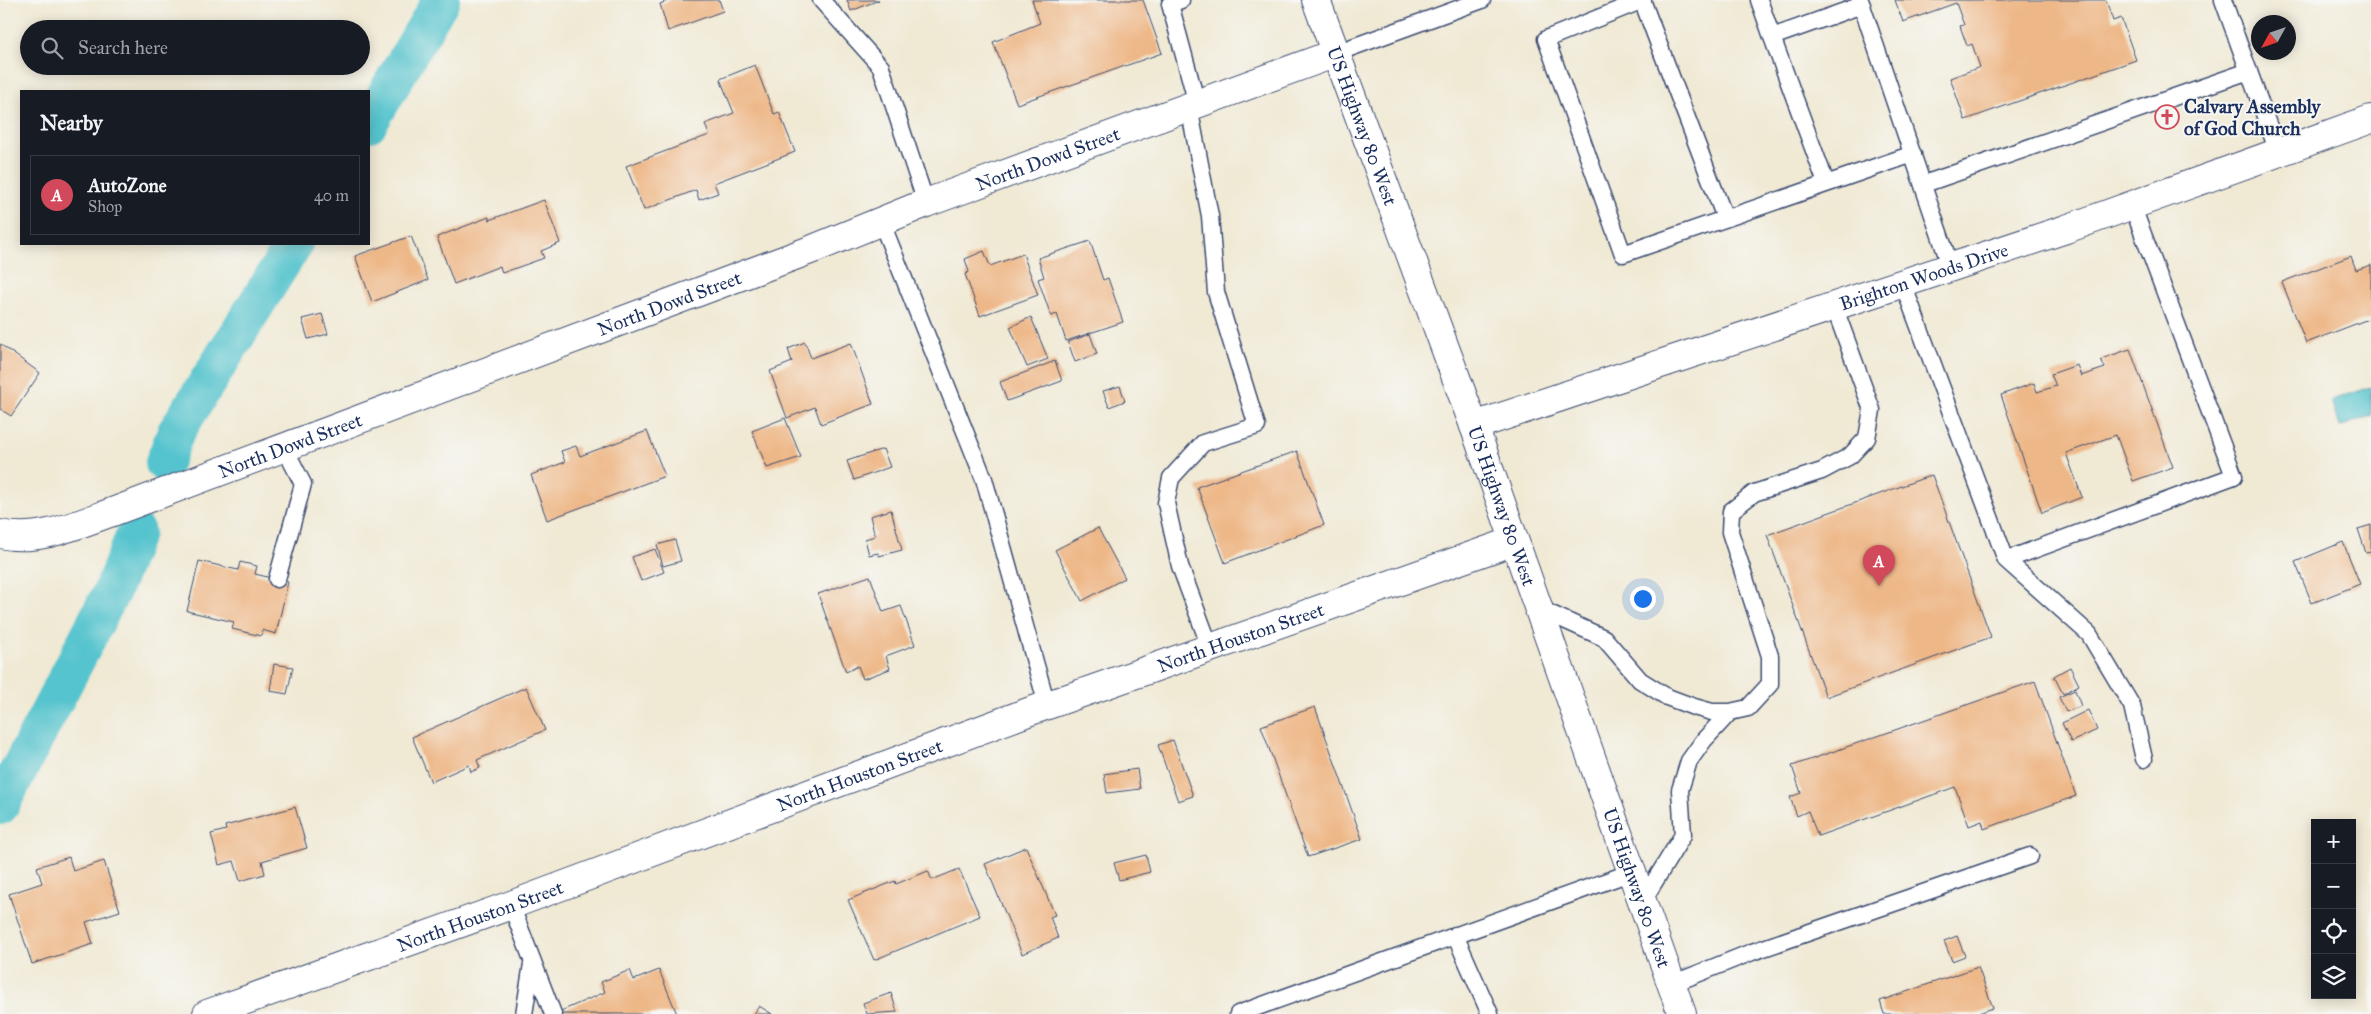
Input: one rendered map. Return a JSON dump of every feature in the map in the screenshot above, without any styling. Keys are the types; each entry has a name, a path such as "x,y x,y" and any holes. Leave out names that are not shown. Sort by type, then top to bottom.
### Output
{"street":[{"name":"US Highway 80 West","path":"1316,0 1474,426 1682,1014"},
{"name":"North Dowd Street","path":"0,534 34,536 59,530 804,252 926,202 1336,53"},
{"name":"Brighton Woods Drive","path":"1474,426 1951,268 2132,206 2371,119"},
{"name":"North Houston Street","path":"207,1014 512,905 1047,705 1514,540"}],"lane":[{"path":"821,0 881,67 926,202"},
{"path":"1336,53 1482,0"},
{"path":"1725,218 1643,0 1546,39 1623,254 1913,154"},
{"path":"1759,0 1826,183"},
{"path":"2223,0 2278,152"},
{"path":"1173,1 1193,105 1210,216 1216,292 1257,426 1203,443 1171,478 1166,502 1180,566 1210,647"},
{"path":"1772,37 1861,3 1951,268"},
{"path":"1924,184 2249,71"},
{"path":"2006,560 2234,476 2132,206"},
{"path":"881,221 984,479 1047,705"},
{"path":"1903,284 2006,560 2089,634 2132,706 2144,759"},
{"path":"1538,608 1604,638 1640,680 1667,697 1712,712 1730,712 1748,708 1770,684 1770,656 1730,532 1731,511 1754,493 1822,471 1850,456 1867,438 1872,410 1834,306"},
{"path":"278,579 303,484 284,447"},
{"path":"1642,902 1683,835 1680,790 1689,761 1704,740 1730,712"},
{"path":"1672,984 1752,952 2030,856"},
{"path":"1238,1014 1264,1010 1455,935 1632,872"},
{"path":"512,905 553,1014"},
{"path":"1455,935 1490,1014"},
{"path":"524,1014 533,962"}],"water":[{"path":"2371,387 2371,416 2339,427 2331,400"}],"building":[{"path":"670,0 719,0 723,11 668,31 660,4"},
{"path":"847,0 879,0 851,11"},
{"path":"1032,0 1143,0 1162,53 1017,104 993,42 1040,23"},
{"path":"1895,0 2106,0 2113,21 2121,18 2136,60 1965,120 1950,78 1980,67 1972,44 1967,46 1960,26 1964,25 1956,3 1903,22"},
{"path":"755,65 774,114 779,112 795,152 714,183 718,193 699,200 696,190 644,210 626,166 709,135 705,124 734,113 720,79"},
{"path":"544,200 560,243 541,251 544,258 502,273 500,266 454,284 437,237 489,217 489,220"},
{"path":"411,236 428,280 372,302 355,256"},
{"path":"1090,241 1103,280 1108,278 1123,322 1066,341 1057,314 1051,316 1038,279 1044,277 1038,258"},
{"path":"984,251 990,266 1023,254 1038,295 980,316 965,274 969,272 965,259"},
{"path":"2351,256 2356,270 2371,265 2371,318 2306,343 2282,282"},
{"path":"322,314 328,334 308,339 302,319"},
{"path":"1031,317 1048,359 1027,367 1010,327"},
{"path":"1090,334 1097,354 1075,362 1068,342"},
{"path":"805,342 811,358 851,343 873,404 821,424 815,407 787,418 770,371 792,362 788,349"},
{"path":"0,344 40,373 11,416 0,409"},
{"path":"2130,349 2173,467 2133,481 2116,435 2066,453 2082,497 2042,513 2001,395 2034,383 2037,392 2056,386 2051,374 2077,365 2081,376 2105,368 2101,359"},
{"path":"1055,361 1062,381 1007,401 1000,382"},
{"path":"1120,386 1125,401 1109,407 1103,391"},
{"path":"785,418 801,457 767,468 752,431"},
{"path":"647,431 665,476 547,520 531,475 565,462 561,451 576,446 580,456"},
{"path":"883,449 890,467 854,480 847,461"},
{"path":"1297,451 1324,525 1225,563 1197,487"},
{"path":"1932,475 1991,637 1826,697 1767,535"},
{"path":"891,510 902,550 879,556 878,553 869,555 865,539 875,536 870,516"},
{"path":"2371,525 2371,552 2366,553 2358,529"},
{"path":"1098,528 1125,578 1082,601 1055,550"},
{"path":"675,540 681,561 663,566 657,545"},
{"path":"2343,542 2360,584 2312,603 2295,562"},
{"path":"655,549 664,572 641,581 632,557"},
{"path":"199,561 238,570 240,562 257,566 255,574 288,582 276,634 262,630 261,636 232,629 234,622 187,611"},
{"path":"870,576 883,612 901,606 915,645 886,656 890,669 863,679 858,666 846,672 818,594"},
{"path":"274,664 293,667 287,694 270,691"},
{"path":"2070,667 2079,685 2063,694 2054,676"},
{"path":"2035,681 2076,796 1984,829 1982,821 1969,826 1955,787 1818,836 1808,811 1797,816 1790,797 1801,793 1792,766"},
{"path":"526,687 545,730 477,760 480,768 471,772 469,765 431,782 412,737"},
{"path":"2075,690 2081,706 2066,712 2059,697"},
{"path":"1315,707 1362,839 1308,857 1261,726"},
{"path":"2088,710 2097,730 2071,742 2062,723"},
{"path":"1173,740 1193,796 1178,801 1158,745"},
{"path":"1137,769 1140,789 1107,793 1104,774"},
{"path":"295,807 307,848 262,861 265,874 240,881 234,861 219,865 211,834 226,830 225,826"},
{"path":"1026,847 1055,915 1050,917 1058,938 1022,954 985,864"},
{"path":"1146,855 1150,872 1119,880 1114,863"},
{"path":"69,857 73,871 104,861 120,911 86,922 93,944 32,964 9,894 42,883 37,867"},
{"path":"959,869 980,916 874,960 848,900 895,881 896,884 928,871 932,880"},
{"path":"1957,936 1965,956 1952,961 1944,941"},
{"path":"1978,967 1993,1008 1976,1014 1884,1014 1880,1001"},
{"path":"630,970 634,980 659,970 677,1014 554,1014 605,992 601,982"},
{"path":"891,993 897,1012 867,1014 863,1003"},
{"path":"759,1006 772,1014 754,1014"}],"waterway":[{"path":"370,121 441,0"},
{"path":"164,463 176,432 293,245"},
{"path":"0,806 112,591 136,532"}],"place":[{"name":"Calvary Assembly of God Church","path":"2167,117"},
{"name":"AutoZone","path":"1879,586"}]}
